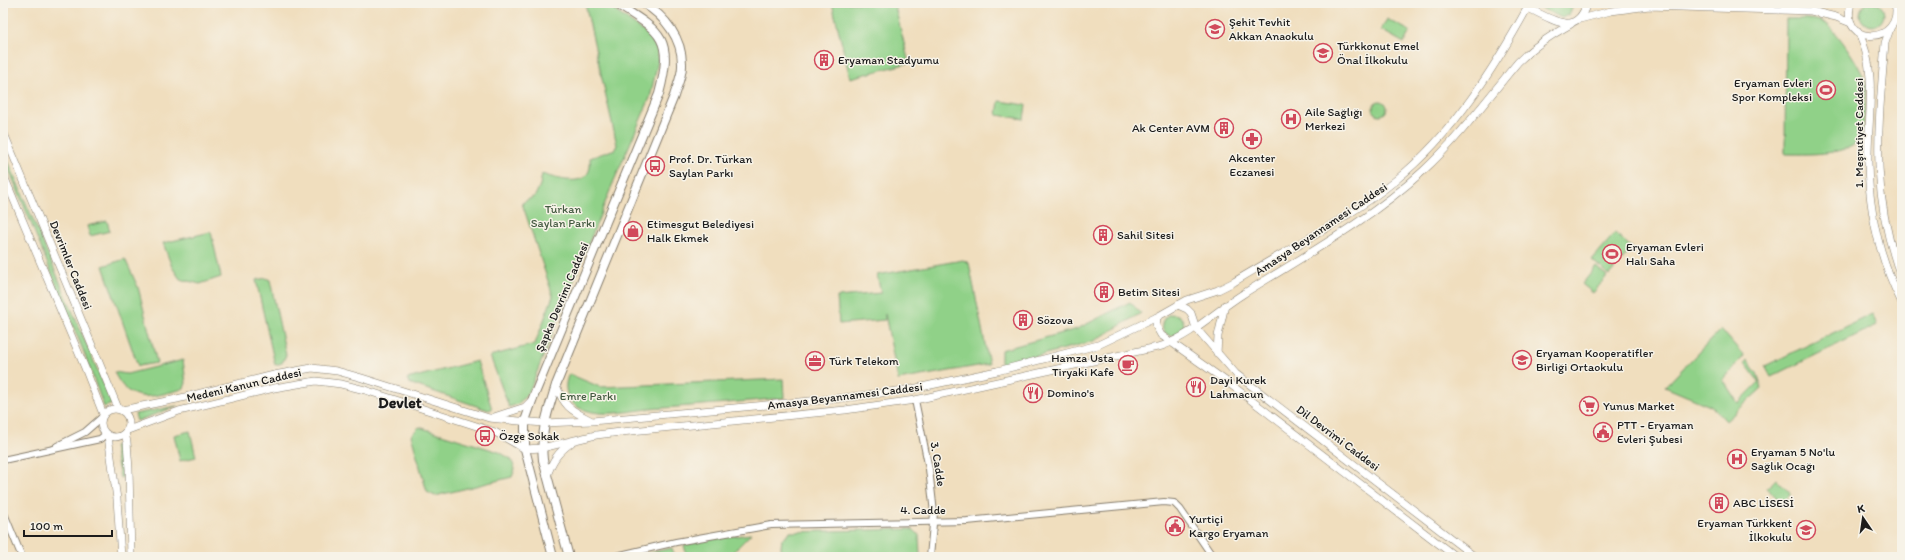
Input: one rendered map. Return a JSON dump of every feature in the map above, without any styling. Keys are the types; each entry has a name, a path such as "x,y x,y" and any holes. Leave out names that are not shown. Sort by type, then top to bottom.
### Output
{"main road":[{"name":"Şapka Devrimi Caddesi","path":"553,557 525,448 525,422 533,398 659,94 665,70 664,49 656,31 615,3"},
{"path":"569,557 547,476 542,448 544,423 556,385 681,75 681,52 672,31 653,9 643,3"},
{"path":"1580,19 1587,3"},
{"path":"1851,3 1849,16 1851,22"},
{"path":"1858,31 1871,36 1884,34 1895,22 1897,15 1895,3"},
{"path":"1529,4 1532,10 1571,24"},
{"name":"Amasya Beyannamesi Caddesi","path":"1178,305 1234,282 1356,209 1395,180 1426,153 1468,103 1497,60 1529,4"},
{"name":"Amasya Beyannamesi Caddesi","path":"1196,328 1225,305 1370,213 1405,186 1438,157 1530,49 1546,38 1580,19 1611,11 1650,6 1811,11 1836,16 1851,22"},
{"path":"1895,22 1902,20"},
{"name":"1. Meşrutiyet Caddesi","path":"1851,22 1858,31 1867,51 1870,68 1871,88 1868,162 1872,210 1877,236 1885,262 1902,303"},
{"name":"1. Meşrutiyet Caddesi","path":"1890,29 1885,43 1878,162 1879,186 1887,233 1902,279"},
{"name":"Devrimler Caddesi","path":"3,131 120,409"},
{"path":"3,174 85,368 102,416 101,426 107,435 117,499 121,557"},
{"path":"1178,305 1187,309 1191,313 1196,328 1172,342 1161,336 1158,330 1157,317 1178,305"},
{"path":"1217,353 1218,336 1225,305"},
{"name":"Amasya Beyannamesi Caddesi","path":"525,422 544,423 592,421 843,398 912,389 998,370 1098,345 1157,317"},
{"name":"Dil Devrimi Caddesi","path":"1196,328 1236,374 1475,557"},
{"name":"Amasya Beyannamesi Caddesi","path":"525,448 542,448 621,432 845,410 915,400 1172,342"},
{"name":"Dil Devrimi Caddesi","path":"1172,342 1237,389 1456,557"},
{"name":"Medeni Kanun Caddesi","path":"120,409 177,399 312,368 337,371 489,418 525,422"},
{"path":"298,370 301,382"},
{"name":"Medeni Kanun Caddesi","path":"126,431 179,411 301,382 316,381 341,384 365,390 494,432 525,448"},
{"path":"556,385 566,406 573,412 592,421"},
{"path":"489,418 525,407 533,398"},
{"path":"102,416 109,409 120,409 126,413 129,421 126,431 128,442 131,557"},
{"path":"107,435 117,437 126,431"},
{"path":"547,476 553,460 558,453 573,441"}],"street":[{"name":"3. Cadde","path":"915,400 929,469 934,513 930,557"},
{"path":"50,450 85,432 102,416"},
{"path":"3,460 100,440 107,435"},
{"name":"4. Cadde","path":"612,557 674,542 770,525 967,520 1162,502 1174,503 1180,509 1213,557"},
{"path":"3,511 22,557"}],"green space":[{"path":"1872,2 1881,5 1884,14 1881,23 1872,26 1863,23 1860,14 1863,5"},
{"name":"Türkan Saylan Parkı","path":"585,3 604,3 650,36 658,50 658,61 650,98 613,183 529,392 518,404 509,407 490,356 535,344 553,296 522,203 535,196 540,185 542,174 558,179 581,179 587,175 590,168 590,158 615,149 617,145"},
{"path":"832,3 894,3 909,63 850,78"},
{"path":"1535,3 1575,3 1569,14 1562,18 1537,6"},
{"path":"1387,19 1410,31 1404,43 1381,30"},
{"name":"Eryaman Evleri Spor Kompleksi","path":"1786,19 1802,19 1824,22 1833,30 1856,62 1866,84 1866,101 1862,136 1861,139 1853,146 1834,152 1785,154"},
{"path":"999,101 1026,105 1024,119 997,115"},
{"path":"1377,101 1383,101 1387,105 1387,111 1383,115 1377,115 1373,111 1373,105"},
{"path":"3,149 112,404 104,407 83,350 3,155"},
{"path":"107,221 110,231 90,236 87,226"},
{"path":"211,232 221,277 200,284 180,279 172,267 163,243"},
{"name":"Eryaman Evleri Halı Saha","path":"1615,233 1632,248 1609,275 1592,260"},
{"path":"125,259 138,287 157,363 138,366 103,266"},
{"path":"963,260 969,263 989,364 898,380 885,314 885,320 839,324 837,297 881,293 877,275"},
{"path":"1596,267 1607,276 1593,293 1582,284"},
{"path":"266,278 270,280 286,355 282,363 275,365 256,280"},
{"path":"1130,302 1141,313 1094,341 1001,366 1001,350 1077,329"},
{"path":"1173,314 1181,317 1184,325 1181,333 1173,336 1165,333 1162,325 1165,317"},
{"path":"1872,314 1877,325 1771,377 1765,366"},
{"path":"1721,329 1744,356 1723,380 1738,403 1759,382 1745,363 1747,360 1757,373 1762,388 1726,421 1710,406 1665,387"},
{"path":"183,360 186,383 184,388 154,396 139,396 128,391 118,380 114,372 127,374"},
{"path":"477,361 492,409 488,410 409,383 407,379"},
{"name":"Emre Parkı","path":"569,374 600,387 783,379 784,398 617,413 600,413 579,408 571,401 566,391"},
{"path":"177,406 137,421 135,414"},
{"path":"419,427 499,452 511,459 515,469 512,477 435,496 427,492 411,435"},
{"path":"190,431 196,457 180,461 174,435"},
{"path":"122,444 123,477 120,478 114,446"},
{"path":"1776,479 1791,494 1782,503 1767,488"},
{"path":"914,530 919,535 920,557 796,557 782,553 781,547 782,539 790,532"},
{"path":"751,534 728,557 687,557 684,545 710,539"},
{"path":"672,548 675,557 630,557"}],"place":[{"name":"Şehit Tevhit Akkan Anaokulu","path":"1215,29"},
{"name":"Türkkonut Emel Önal İlkokulu","path":"1323,53"},
{"name":"Eryaman Stadyumu","path":"824,60"},
{"name":"Eryaman Evleri Spor Kompleksi","path":"1826,90"},
{"name":"Aile Sağlığı Merkezi","path":"1291,119"},
{"name":"Ak Center AVM","path":"1224,128"},
{"name":"Akcenter Eczanesi","path":"1252,139"},
{"name":"Prof. Dr. Türkan Saylan Parkı","path":"655,166"},
{"name":"Etimesgut Belediyesi Halk Ekmek","path":"633,231"},
{"name":"Sahil Sitesi","path":"1103,235"},
{"name":"Eryaman Evleri Halı Saha","path":"1612,254"},
{"name":"Betim Sitesi","path":"1104,292"},
{"name":"Sözova","path":"1023,320"},
{"name":"Eryaman Kooperatifler Birliği Ortaokulu","path":"1522,360"},
{"name":"Türk Telekom","path":"815,361"},
{"name":"Hamza Usta Tiryaki Kafe","path":"1128,365"},
{"name":"Dayi Kurek Lahmacun","path":"1196,387"},
{"name":"Domino's","path":"1033,393"},
{"name":"Yunus Market","path":"1589,406"},
{"name":"PTT - Eryaman Evleri Şubesi","path":"1603,432"},
{"name":"Özge Sokak","path":"485,436"},
{"name":"Eryaman 5 No'lu Sağlık Ocağı","path":"1737,459"},
{"name":"ABC LİSESİ","path":"1719,503"},
{"name":"Yurtiçi Kargo Eryaman","path":"1175,526"},
{"name":"Eryaman Türkkent İlkokulu","path":"1806,530"}],"district":[{"name":"Devlet","path":"400,402"}]}
